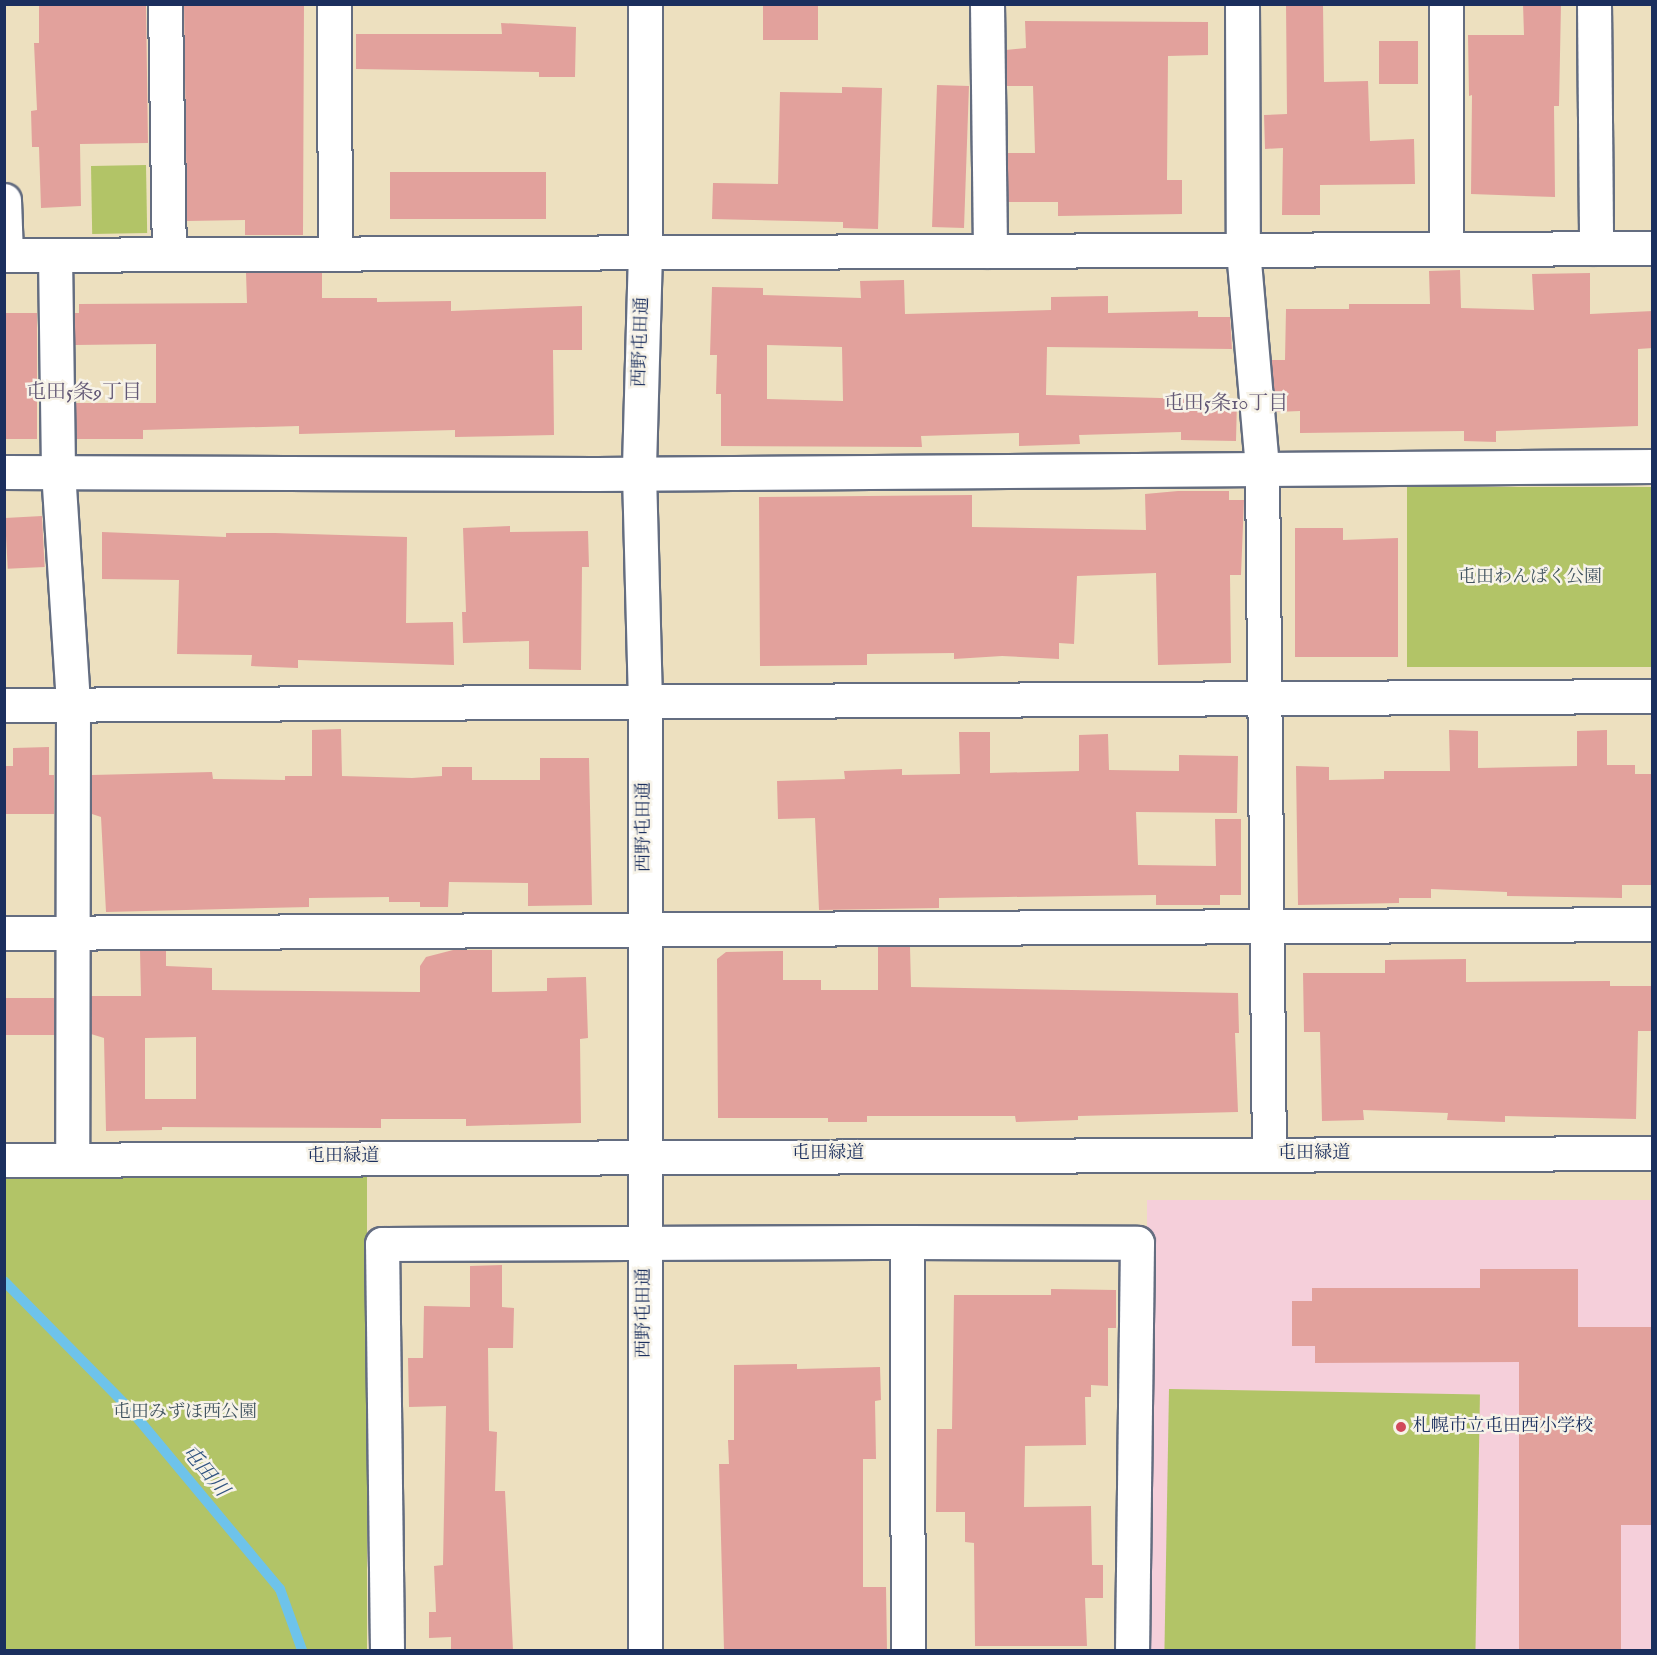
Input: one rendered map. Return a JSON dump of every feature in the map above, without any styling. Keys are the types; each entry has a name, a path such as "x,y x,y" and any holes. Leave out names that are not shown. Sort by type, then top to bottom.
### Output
{"street":[{"path":"165,4 169,255"},
{"path":"333,4 335,254"},
{"name":"西野屯田通","path":"645,4 645,252 639,473 645,702 645,1650"},
{"path":"987,4 990,251"},
{"path":"1242,4 1243,250 1262,468 1269,927 1269,1154"},
{"path":"1446,4 1446,248"},
{"path":"1594,4 1596,248"},
{"path":"4,200 5,255 1653,248"},
{"path":"55,255 58,471 73,705 72,1159"},
{"path":"4,472 639,473 1653,466"},
{"path":"4,705 1653,696"},
{"path":"4,933 1653,924"},
{"name":"屯田緑道","path":"4,1160 645,1154 1653,1152"},
{"path":"907,1242 909,1650"},
{"path":"387,1650 382,1244 645,1246 907,1242 1137,1243 1132,1650"}],"shaded area":[{"name":"札幌市立屯田西小学校","path":"1147,1200 1652,1200 1652,1650 1147,1650"}],"green space":[{"path":"146,165 147,233 92,234 91,166"},
{"name":"屯田わんぱく公園","path":"1407,487 1652,487 1652,667 1407,667"},
{"name":"屯田みずほ西公園","path":"4,1175 367,1175 367,1650 4,1650"},
{"path":"1169,1389 1480,1394 1475,1650 1164,1650"}],"building":[{"path":"39,4 146,4 148,143 80,144 81,206 41,208 39,147 32,147 31,111 37,110 34,43 39,43"},
{"path":"184,4 304,4 303,235 245,235 245,220 187,221"},
{"path":"763,4 818,4 818,40 763,40"},
{"path":"1286,4 1323,4 1324,82 1368,81 1370,141 1414,139 1415,184 1320,185 1320,215 1282,215 1283,148 1265,149 1264,115 1287,114"},
{"path":"1523,4 1561,4 1559,106 1554,106 1555,197 1471,194 1472,95 1469,96 1468,35 1524,35"},
{"path":"1025,21 1208,22 1208,55 1168,56 1167,180 1182,180 1182,214 1058,216 1058,202 1008,202 1008,153 1035,153 1033,86 1007,86 1006,50 1026,48"},
{"path":"501,23 576,27 575,77 539,77 539,72 356,69 356,34 502,34"},
{"path":"1379,41 1418,41 1418,84 1379,84"},
{"path":"937,85 969,86 964,228 932,227"},
{"path":"842,87 882,88 878,229 843,228 843,222 712,219 713,183 778,184 780,92 842,93"},
{"path":"390,172 546,172 546,219 390,219"},
{"path":"1460,270 1461,308 1534,310 1532,274 1590,273 1590,314 1653,311 1653,348 1638,349 1638,426 1496,431 1496,442 1464,441 1464,431 1300,433 1300,411 1276,412 1271,360 1285,360 1286,309 1349,309 1349,304 1430,304 1429,271"},
{"path":"322,272 322,298 377,298 377,302 451,301 451,311 582,306 582,350 553,350 554,435 455,437 455,430 299,434 299,426 143,430 143,439 76,439 76,403 156,403 156,344 75,345 75,313 79,313 79,304 247,303 246,273"},
{"path":"904,280 905,314 1051,310 1051,297 1108,296 1108,313 1198,311 1198,317 1230,317 1232,349 1047,347 1046,395 1237,400 1236,441 1181,440 1181,432 1079,435 1080,444 1019,446 1019,433 921,436 922,447 721,446 721,394 716,394 717,355 710,355 712,287 763,288 763,295 861,298 860,281","holes":["767,345 842,347 843,401 767,399"]},
{"path":"4,313 37,313 37,439 4,439"},
{"path":"1178,491 1229,491 1229,500 1244,500 1241,575 1230,575 1231,663 1158,665 1156,573 1077,576 1074,644 1059,643 1059,659 1002,656 954,659 954,653 867,654 867,665 760,666 759,497 972,495 972,527 1146,530 1145,494"},
{"path":"42,516 45,567 8,569 5,518"},
{"path":"510,526 510,532 588,531 589,567 582,567 581,670 529,669 529,641 463,643 462,612 466,612 463,528"},
{"path":"1295,528 1343,528 1343,540 1398,538 1398,657 1295,657"},
{"path":"102,532 226,537 226,533 275,533 407,537 406,623 453,622 454,665 298,660 298,668 251,666 252,655 177,654 179,580 102,579"},
{"path":"341,729 342,776 412,778 442,776 442,767 472,767 472,780 540,780 540,758 589,758 592,905 528,906 528,883 449,882 448,907 420,907 420,902 389,902 389,897 309,898 309,907 106,912 101,817 92,814 92,775 212,772 213,779 285,780 285,776 312,776 312,730"},
{"path":"1449,730 1478,731 1478,768 1577,766 1577,731 1607,730 1607,765 1635,765 1635,774 1653,774 1653,885 1622,885 1622,898 1507,896 1507,892 1431,889 1431,898 1399,898 1399,903 1298,905 1296,766 1329,767 1329,780 1384,779 1384,771 1450,771"},
{"path":"959,732 990,732 990,773 1079,771 1079,735 1108,734 1109,770 1179,771 1179,755 1238,756 1237,813 1136,812 1138,865 1216,866 1215,819 1241,819 1241,895 1220,895 1220,905 1156,905 1156,895 939,898 939,908 819,910 815,818 778,819 777,781 845,779 844,771 902,769 902,775 960,774"},
{"path":"49,747 49,775 54,775 54,814 4,814 4,766 13,766 13,748"},
{"path":"878,947 910,947 911,987 1238,993 1239,1033 1235,1033 1238,1112 1078,1116 1078,1120 1016,1122 1015,1116 867,1116 867,1122 828,1122 828,1118 718,1118 717,959 726,952 783,951 783,980 821,980 821,990 878,990"},
{"path":"453,950 492,950 492,992 547,991 547,978 586,977 588,1038 580,1039 581,1123 466,1126 466,1119 381,1119 381,1128 162,1127 162,1130 106,1131 104,1038 91,1034 91,996 141,996 140,951 166,951 166,966 212,968 212,990 420,992 420,966 426,957","holes":["196,1037 196,1099 145,1099 145,1038"]},
{"path":"1466,959 1466,982 1610,981 1610,986 1653,986 1653,1031 1638,1031 1636,1119 1505,1116 1505,1122 1447,1120 1448,1113 1363,1110 1364,1120 1322,1121 1320,1032 1304,1032 1303,973 1385,973 1385,960"},
{"path":"4,998 54,998 54,1035 4,1035"},
{"path":"502,1265 502,1307 514,1308 513,1348 488,1348 489,1431 497,1432 495,1491 505,1491 513,1650 451,1650 451,1637 429,1638 429,1612 436,1612 434,1566 443,1565 446,1406 409,1407 408,1358 423,1358 424,1306 470,1307 470,1266"},
{"path":"1480,1269 1578,1269 1578,1327 1653,1327 1653,1525 1621,1525 1621,1650 1519,1649 1519,1362 1315,1363 1315,1346 1292,1346 1292,1301 1312,1301 1312,1288 1480,1288"},
{"path":"1051,1289 1116,1290 1116,1328 1108,1328 1108,1386 1091,1385 1091,1397 1085,1397 1086,1445 1025,1446 1024,1507 1091,1506 1092,1565 1103,1565 1103,1598 1085,1598 1087,1646 975,1646 974,1543 965,1542 965,1512 936,1512 937,1429 952,1429 954,1295 1051,1295"},
{"path":"797,1364 797,1369 880,1367 881,1400 875,1401 876,1459 863,1459 863,1587 886,1587 887,1650 724,1650 719,1464 729,1464 728,1440 734,1440 734,1365"}],"waterway":[{"name":"屯田川","path":"4,1281 129,1408 280,1589 302,1650"}],"place":[{"name":"札幌市立屯田西小学校","path":"1401,1427"}],"district":[{"name":"屯田5条9丁目","path":"84,392"},
{"name":"屯田5条10丁目","path":"1226,403"}]}
